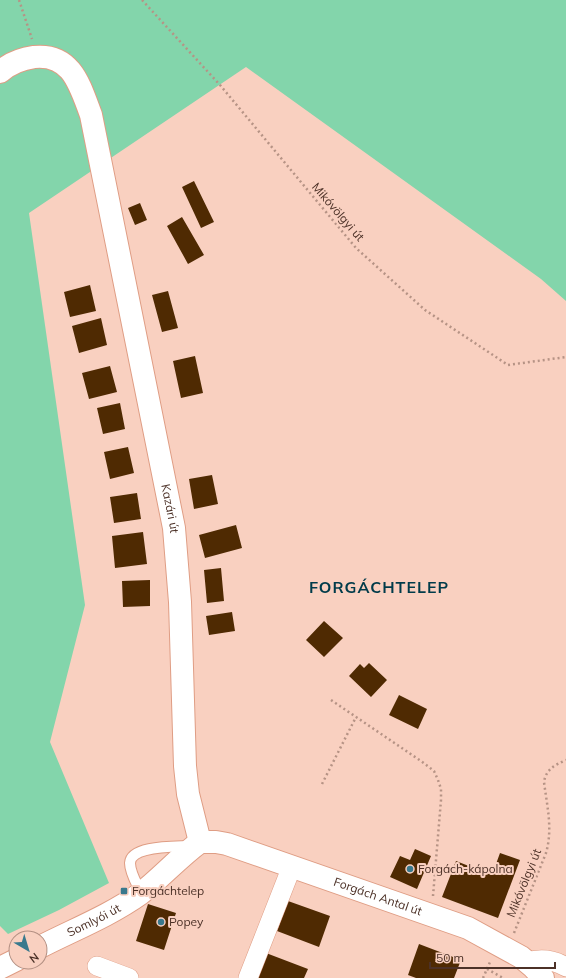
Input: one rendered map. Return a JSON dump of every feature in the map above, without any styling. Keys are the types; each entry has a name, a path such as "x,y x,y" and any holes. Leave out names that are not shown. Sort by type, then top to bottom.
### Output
{"street":[{"path":"0,72 15,61 38,56"},
{"name":"Kazári út","path":"38,56 46,56 63,62 68,66 79,83 91,115 174,528 180,602 185,766 188,794 198,844"},
{"name":"Forgách Antal út","path":"198,844 216,842 227,844 468,928 521,957 543,978"},
{"name":"Somlyói út","path":"48,943 101,917 141,893 188,851 198,844"},
{"path":"248,978 292,866"},
{"path":"527,962 544,959 566,967"},
{"path":"98,966 129,978"}],"lane":[{"path":"141,893 130,863 132,857 148,849 198,844"}],"path":[{"path":"19,0 38,56"},
{"name":"Mikóvölgyi út","path":"142,0 220,85 356,248 425,310 508,365 566,357"},
{"path":"331,700 434,771 438,780 441,800 431,915"},
{"path":"322,784 356,717"},
{"name":"Mikóvölgyi út","path":"507,950 550,840 544,782 545,775 554,766 566,760"},
{"path":"487,969 503,978"}],"green space":[{"path":"0,0 566,0 566,301 541,279 246,67 29,213 85,605 50,742 109,883 59,910 16,930 8,930 8,934 0,926"}],"building":[{"path":"194,181 214,222 201,228 182,187"},
{"path":"140,203 147,220 135,225 128,208"},
{"path":"182,217 204,255 188,264 167,226"},
{"path":"90,285 96,311 70,317 64,292"},
{"path":"168,291 178,328 162,332 152,295"},
{"path":"101,318 107,345 79,353 72,326"},
{"path":"195,356 203,393 181,398 173,361"},
{"path":"110,366 117,392 89,399 82,373"},
{"path":"120,403 125,429 103,434 97,408"},
{"path":"128,447 134,473 110,479 104,452"},
{"path":"212,475 218,504 194,509 189,479"},
{"path":"137,493 141,519 114,523 110,497"},
{"path":"236,525 242,548 205,558 199,535"},
{"path":"143,532 147,564 115,568 112,536"},
{"path":"221,568 224,601 207,603 204,570"},
{"path":"150,580 150,606 123,607 122,581"},
{"path":"232,612 235,631 209,635 206,616"},
{"path":"324,621 343,638 324,657 306,640"},
{"path":"369,663 387,680 371,697 349,676 360,664 364,668"},
{"path":"399,695 427,709 418,729 389,715"},
{"name":"Forgách-kápolna","path":"415,849 431,856 417,889 390,877 400,856 410,860"},
{"path":"500,853 520,860 498,918 442,897 456,861 492,875"},
{"path":"288,901 330,916 319,947 277,931"},
{"path":"148,904 176,913 164,950 136,941"},
{"path":"419,944 461,960 454,978 416,978 408,975"},
{"path":"266,953 308,969 304,978 256,978"}],"place":[{"name":"Forgách-kápolna","path":"410,869"},
{"name":"Forgáchtelep","path":"124,891"},
{"name":"Popey","path":"161,922"}],"district":[{"name":"FORGÁCHTELEP","path":"379,587"}]}
